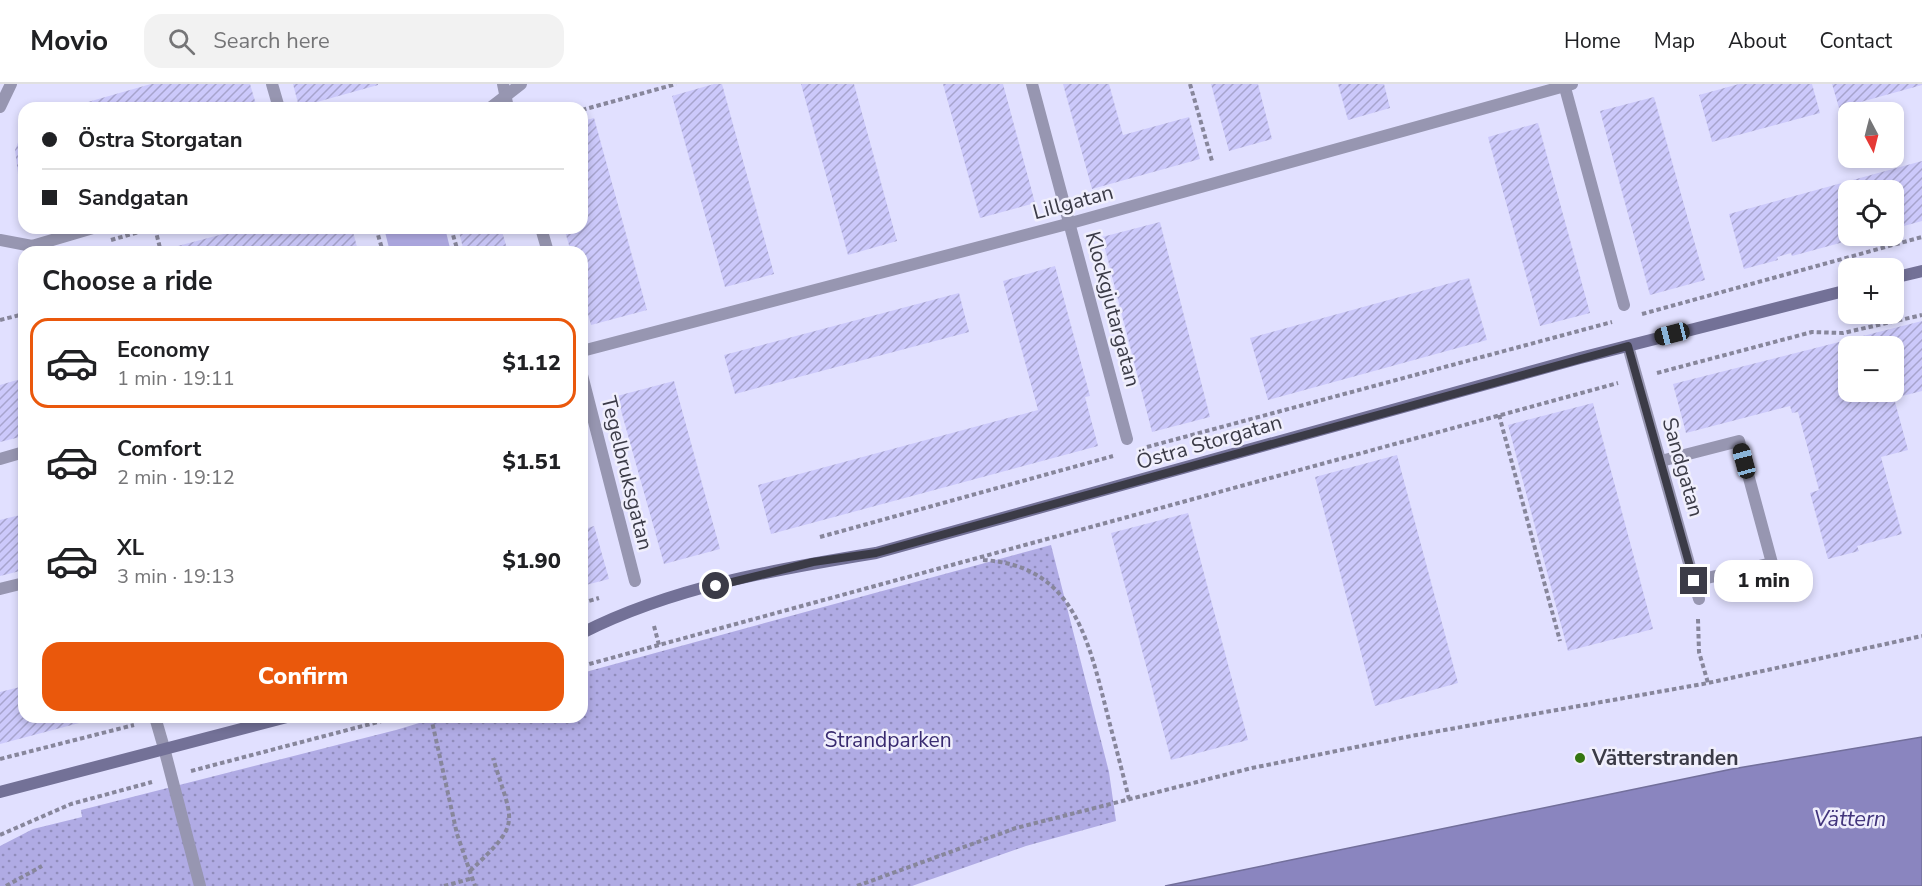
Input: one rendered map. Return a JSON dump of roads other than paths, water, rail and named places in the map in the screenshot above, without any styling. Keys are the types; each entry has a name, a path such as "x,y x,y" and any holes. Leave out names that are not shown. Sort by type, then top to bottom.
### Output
{"street":[{"path":"0,107 11,84"},
{"path":"272,84 277,102"},
{"path":"505,96 521,84"},
{"name":"Klockgjutargatan","path":"1032,84 1127,439"},
{"path":"1567,85 1624,305"},
{"name":"Lillgatan","path":"588,349 1071,223 1567,85"},
{"path":"42,246 76,234"},
{"path":"0,240 22,246"},
{"path":"1904,275 1922,271"},
{"name":"Östra Storgatan","path":"588,630 624,612 738,579 813,562 876,553 1628,346 1838,293"},
{"name":"Sandgatan","path":"1628,346 1699,599"},
{"name":"Tegelbruksgatan","path":"588,398 635,581"},
{"path":"1661,461 1739,441 1773,563 1694,581"},
{"path":"0,459 18,454"},
{"path":"0,590 18,585"},
{"path":"156,723 200,886"},
{"path":"0,792 263,723"}],"water":[{"name":"Vättern","path":"1922,737 1922,886 1165,886 1732,769"}],"place":[{"name":"Vätterstranden","path":"1580,758"}],"park label":[{"name":"Strandparken","path":"888,740"}]}
